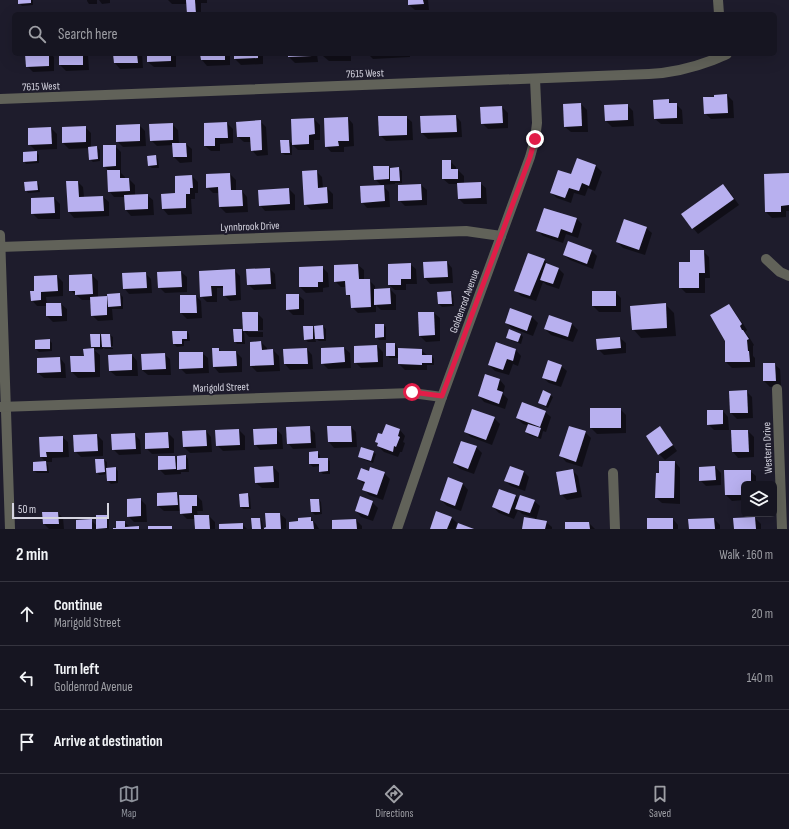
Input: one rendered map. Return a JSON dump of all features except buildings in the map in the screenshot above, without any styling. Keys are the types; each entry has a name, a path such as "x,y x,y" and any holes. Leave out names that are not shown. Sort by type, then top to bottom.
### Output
{"street":[{"path":"718,0 719,12"},
{"name":"7615 West","path":"0,99 665,73 682,70 722,56"},
{"name":"Goldenrod Avenue","path":"397,529 442,396 530,157 535,139 537,123 535,79"},
{"name":"Lynnbrook Drive","path":"0,247 466,231 501,236"},
{"path":"0,235 3,407 10,529"},
{"path":"766,259 780,272 789,276"},
{"name":"Western Drive","path":"777,389 782,529"},
{"name":"Marigold Street","path":"3,407 412,392 442,396"},
{"path":"613,473 615,529"}],"route":[{"path":"412,392 442,396 530,157 535,139"}]}
